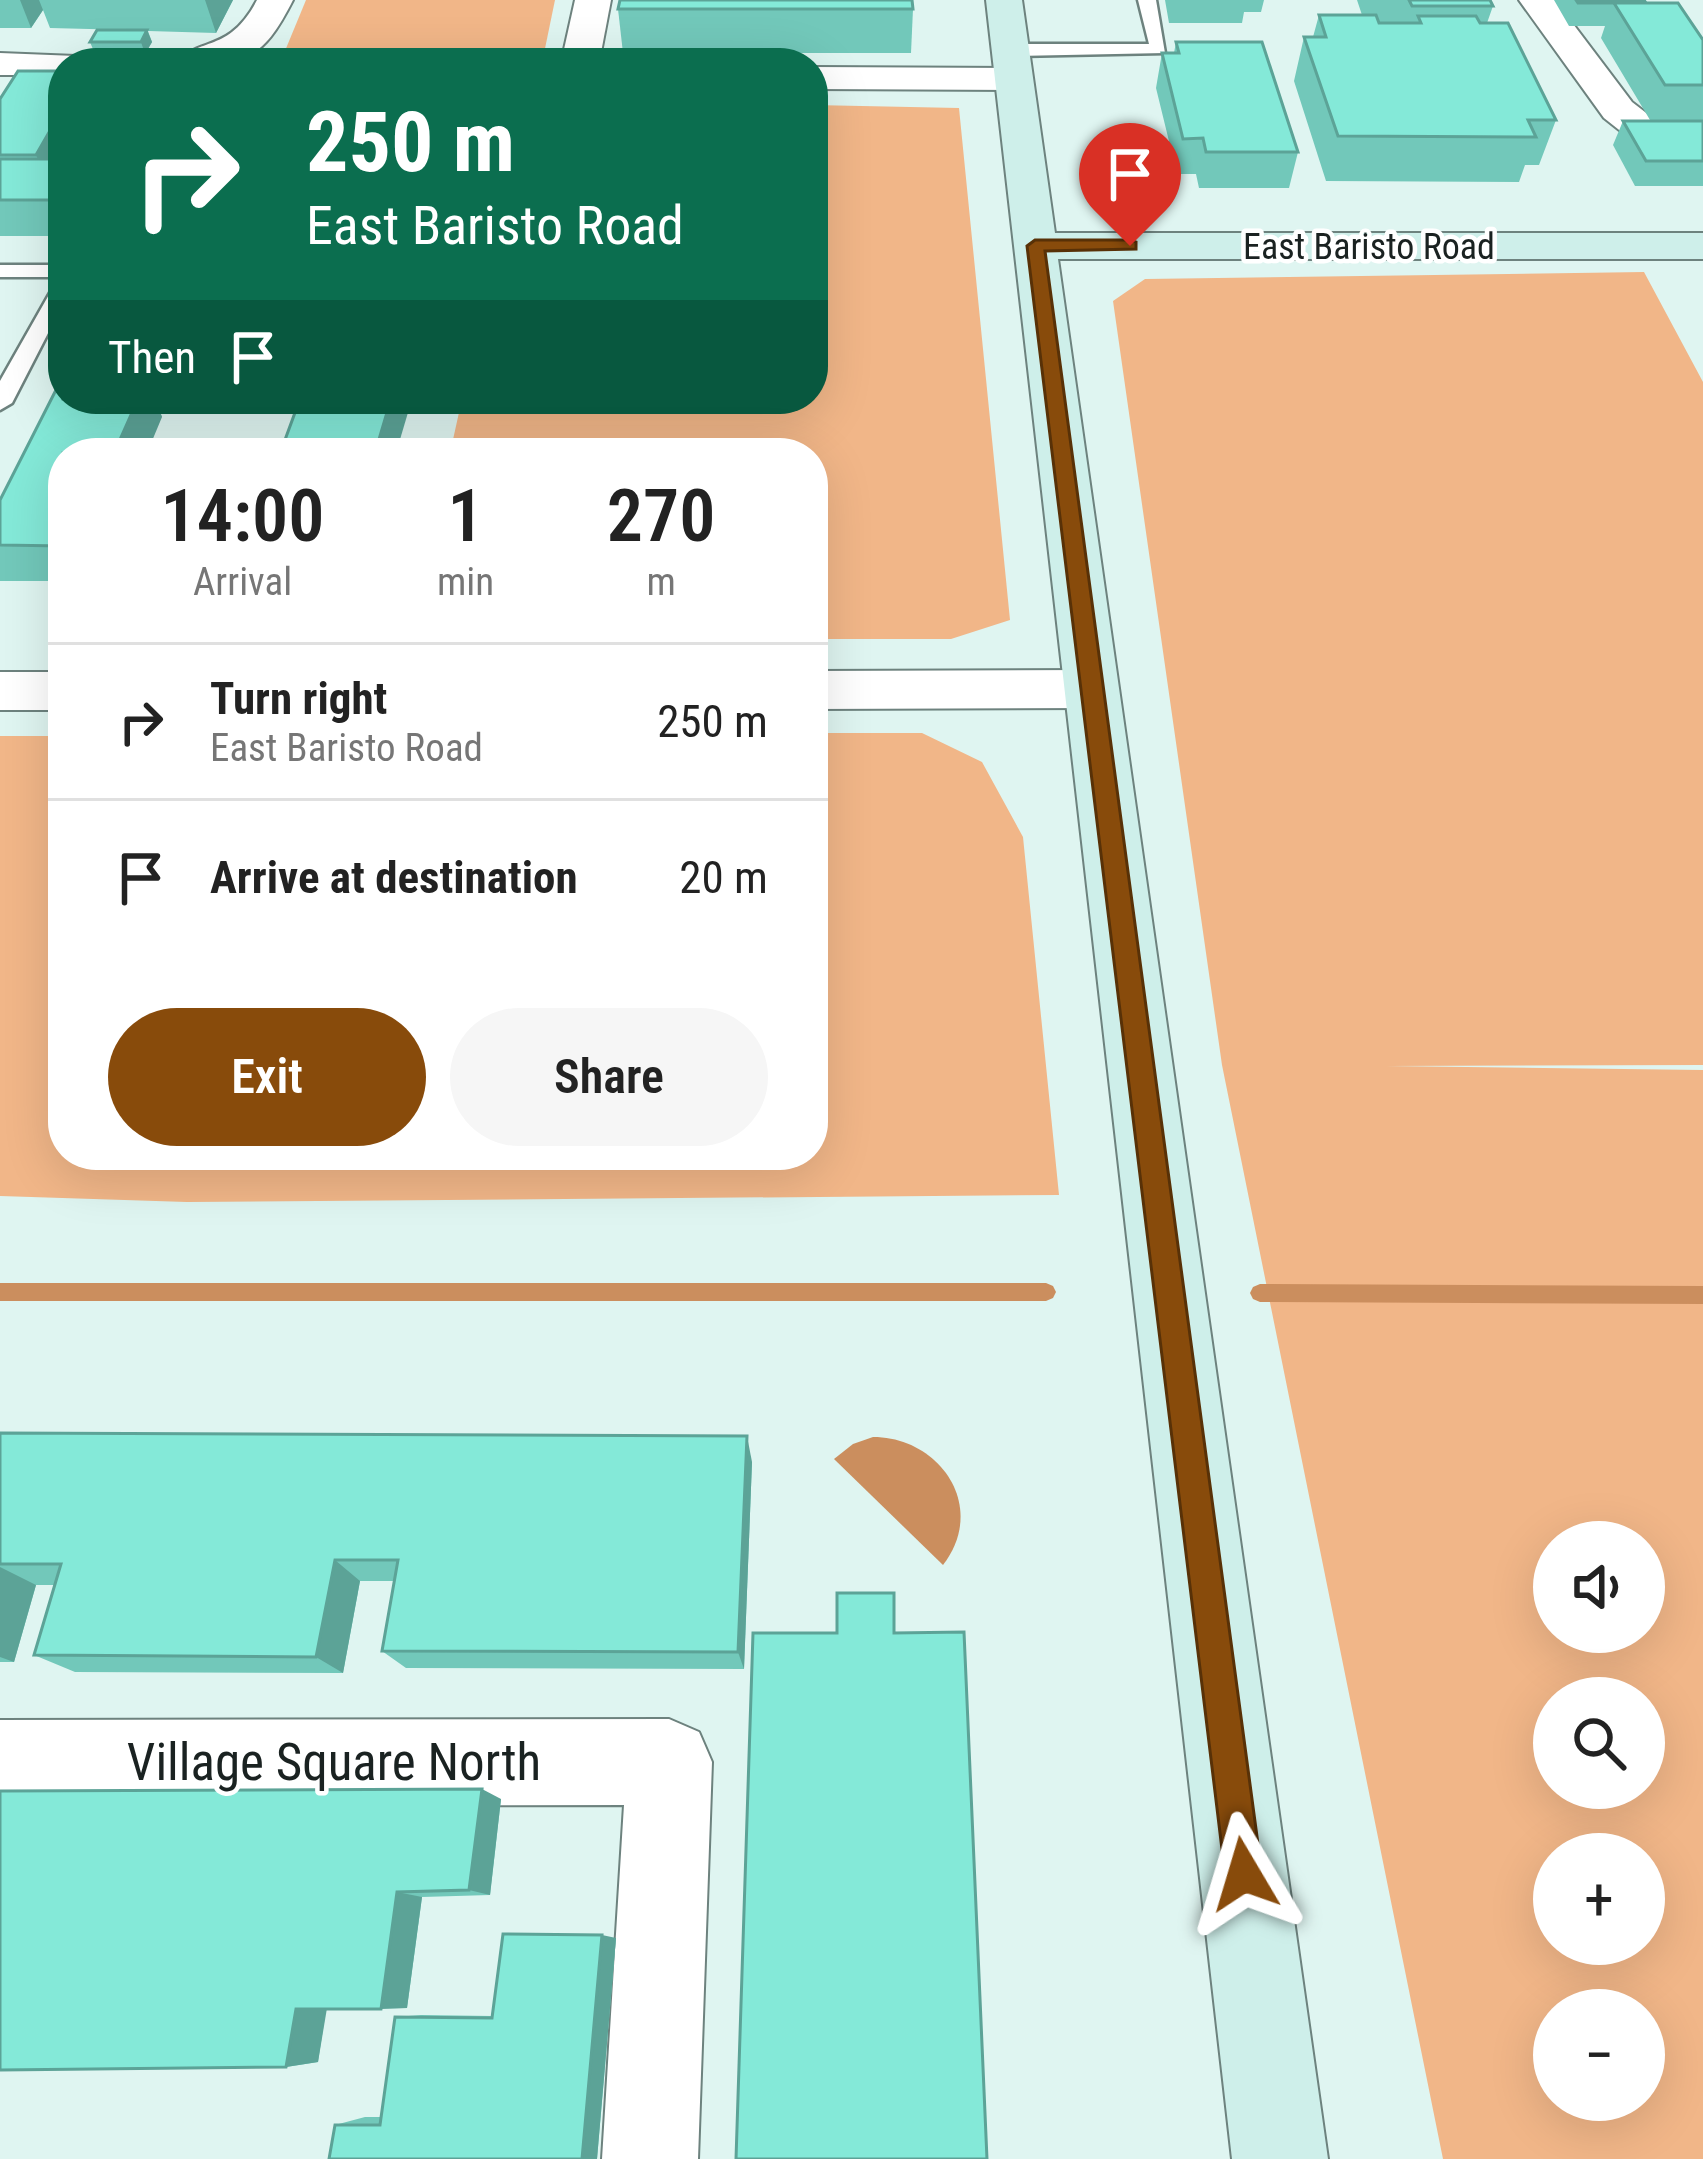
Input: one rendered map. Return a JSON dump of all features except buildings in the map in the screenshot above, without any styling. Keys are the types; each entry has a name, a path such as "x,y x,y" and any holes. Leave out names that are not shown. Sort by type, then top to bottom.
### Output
{"street":[{"path":"238,48 261,29 275,0"},
{"path":"583,48 593,0"},
{"path":"1538,0 1618,110 1642,128 1703,138"},
{"path":"828,75 1010,43 1280,2159"},
{"path":"0,64 48,64"},
{"name":"East Baristo Road","path":"1035,246 1703,246"},
{"path":"828,690 1090,689"},
{"path":"0,691 48,691"},
{"name":"Village Square North","path":"0,1763 669,1762 650,2159"}],"lane":[{"path":"1010,43 1159,50 1147,0"},
{"path":"0,271 48,271"},
{"path":"0,403 48,312"}],"shaded area":[{"path":"306,0 555,0 545,48 286,48"},
{"path":"828,105 959,108 1010,620 951,639 828,639 828,438 453,438 459,414 828,414"},
{"path":"1644,272 1703,382 1703,1065 1386,1066 1703,1070 1703,2159 1443,2159 1222,1065 1113,301 1145,279"},
{"path":"828,733 922,733 982,762 1023,837 1059,1195 187,1202 0,1196 0,736 48,736 48,1170 828,1170"},
{"path":"873,1437 919,1449 950,1479 960,1521 956,1543 943,1565 834,1459 853,1444"}],"waterway":[{"path":"0,1292 1046,1292"},
{"path":"1260,1293 1703,1295"}],"route":[{"path":"1130,246 1035,246 1244,1874"}]}
